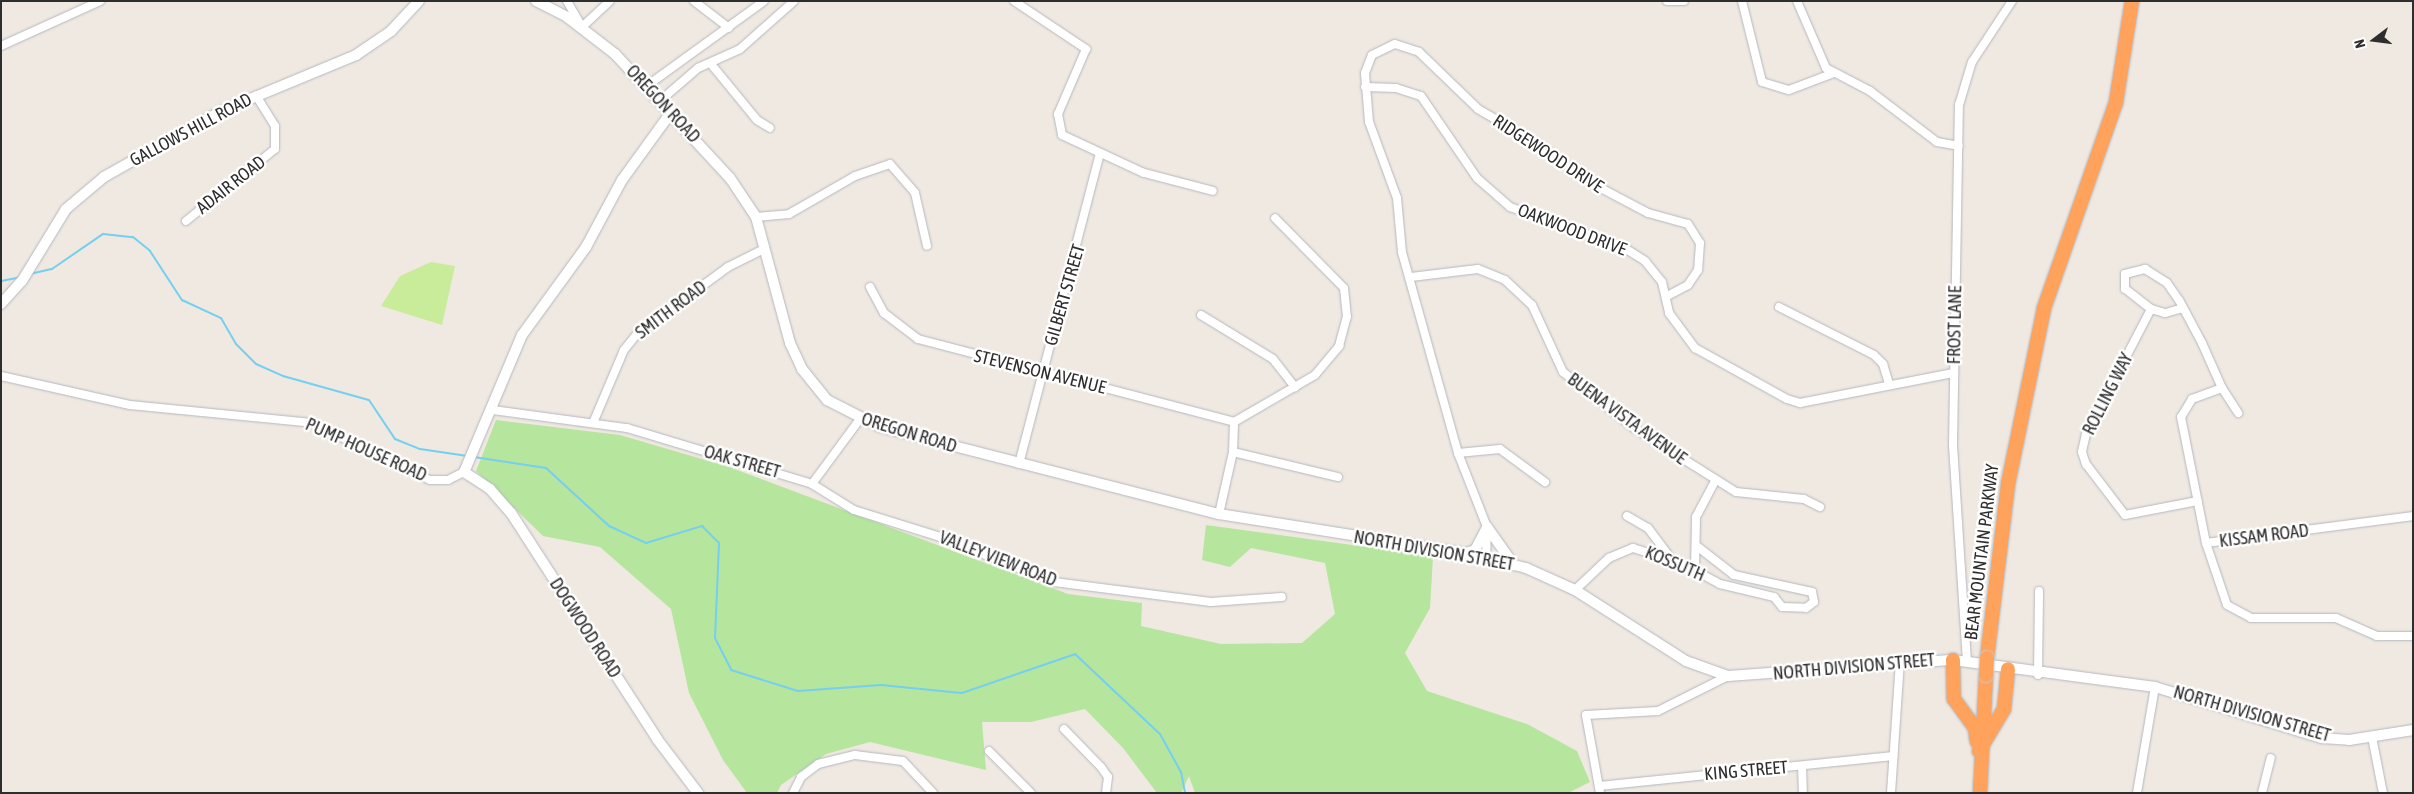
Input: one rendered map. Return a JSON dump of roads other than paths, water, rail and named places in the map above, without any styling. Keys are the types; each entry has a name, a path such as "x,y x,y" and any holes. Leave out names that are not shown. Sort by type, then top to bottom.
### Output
{"highway":[{"name":"BEAR MOUNTAIN PARKWAY","path":"1980,793 1979,751 2008,484 2050,290 2116,102 2132,1"},
{"name":"BEAR MOUNTAIN PARKWAY","path":"2045,319 2120,118 2134,60 2140,1"},
{"path":"1953,660 1953,693 1962,714 1974,728 1979,751"},
{"path":"1979,751 2002,713 2008,669"},
{"path":"1962,714 1975,714 1985,695"},
{"path":"1983,717 2002,713"}],"street":[{"path":"1,46 100,1"},
{"name":"GALLOWS HILL ROAD","path":"1,304 22,281 58,219 89,188 188,128 256,96 356,55 391,31 419,1"},
{"name":"OREGON ROAD","path":"536,1 582,27 648,86 740,190 756,217 790,343 802,369 827,400 860,419 1019,464 1219,514 1316,530"},
{"path":"567,1 582,27 610,1"},
{"path":"694,1 729,28"},
{"path":"648,86 764,1"},
{"path":"661,100 691,73 740,49 794,1"},
{"path":"1014,1 1086,50 1057,123 1067,139 1171,183 1213,191"},
{"path":"1667,1 1684,1"},
{"path":"1742,1 1762,82 1789,90 1834,72"},
{"path":"1797,1 1821,62 1834,72 1870,91 1937,142 1959,146"},
{"name":"FROST LANE","path":"1967,662 1953,444 1953,373 1961,88 2012,1"},
{"name":"RIDGEWOOD DRIVE","path":"1365,87 1372,55 1383,47 1401,44 1419,52 1478,109 1538,144 1595,186 1648,213 1688,224 1700,243 1698,270 1688,285 1667,296"},
{"path":"711,64 757,120 770,128"},
{"path":"1365,87 1373,138 1397,198 1398,227 1458,453 1487,527 1514,565"},
{"name":"OAKWOOD DRIVE","path":"1365,87 1396,88 1420,96 1487,189 1524,213 1635,254 1652,268 1667,296 1669,313 1695,348 1794,402 1953,373"},
{"name":"ADAIR ROAD","path":"186,221 275,149 275,126 256,96"},
{"path":"466,467 493,410 522,335 586,247 622,180 672,111"},
{"name":"GILBERT STREET","path":"1019,464 1042,373 1080,245 1100,154"},
{"path":"756,217 789,214 855,176 890,164 915,192 928,246"},
{"path":"1219,514 1233,452 1234,422 1295,387 1332,357 1349,305 1344,288 1274,218"},
{"name":"SMITH ROAD","path":"593,423 624,350 637,334 728,267 764,249"},
{"name":"BUENA VISTA AVENUE","path":"1411,277 1478,269 1505,280 1532,305 1563,372 1634,428 1715,482"},
{"path":"2184,308 2165,313 2151,309 2122,285 2129,270 2145,269 2161,277 2184,308 2222,388 2238,413"},
{"name":"STEVENSON AVENUE","path":"870,287 884,313 918,339 1234,422"},
{"path":"1779,307 1874,355 1883,364 1889,384"},
{"name":"ROLLING WAY","path":"2151,309 2086,434 2082,452 2086,464 2125,514 2198,501"},
{"path":"1201,315 1273,360 1295,387"},
{"name":"PUMP HOUSE ROAD","path":"1,376 138,406 305,421 430,480 448,480 466,467"},
{"name":"KISSAM ROAD","path":"2222,388 2192,400 2181,417 2206,543 2413,516"},
{"path":"493,410 593,423"},
{"path":"812,484 860,419"},
{"name":"OAK STREET","path":"593,423 668,440 812,484"},
{"path":"1458,453 1500,449 1545,482"},
{"path":"1233,452 1338,477"},
{"name":"DOGWOOD ROAD","path":"466,467 490,489 511,513 657,739 698,793"},
{"path":"1695,570 1698,547 1699,507 1715,482 1751,496 1804,499 1820,507"},
{"name":"VALLEY VIEW ROAD","path":"812,484 854,510 940,537 1054,582 1211,602 1282,597"},
{"path":"1627,516 1648,528 1672,560"},
{"path":"1466,553 1475,550 1487,527"},
{"path":"1486,558 1487,527"},
{"name":"NORTH DIVISION STREET","path":"1316,530 1466,553 1514,565 1575,590 1686,661 1728,676 1900,662 1953,660 2038,674 2155,687 2322,738 2372,737 2413,730"},
{"path":"2206,543 2222,597 2239,614 2251,618 2336,618 2377,636 2413,636"},
{"name":"KOSSUTH","path":"1575,590 1618,552 1645,549 1695,570 1720,584 1774,597 1782,607 1806,608 1814,602 1812,592 1734,575 1698,547"},
{"path":"2038,674 2039,591"},
{"path":"1891,793 1900,662"},
{"path":"1599,789 1586,715 1658,711 1728,676"},
{"path":"2137,793 2155,687"},
{"path":"1064,729 1101,767 1108,777 1106,793"},
{"path":"2372,737 2383,793"},
{"path":"989,751 1031,793"},
{"path":"793,793 801,777 818,764 855,755 903,761 932,793"},
{"name":"KING STREET","path":"1599,789 1893,756"},
{"path":"2262,793 2271,758"},
{"path":"1802,766 1803,793"}],"waterway":[{"path":"30,274 52,269 103,234 133,237 150,251 182,300 221,318 236,344 256,364 283,376 369,400 395,439 420,449 467,456"},
{"path":"1,281 21,277"},
{"path":"474,457 546,468 609,526 646,543 702,526 719,543 715,638 731,670 798,691 881,685 962,693 1075,654 1160,734 1181,772 1185,793"}]}
